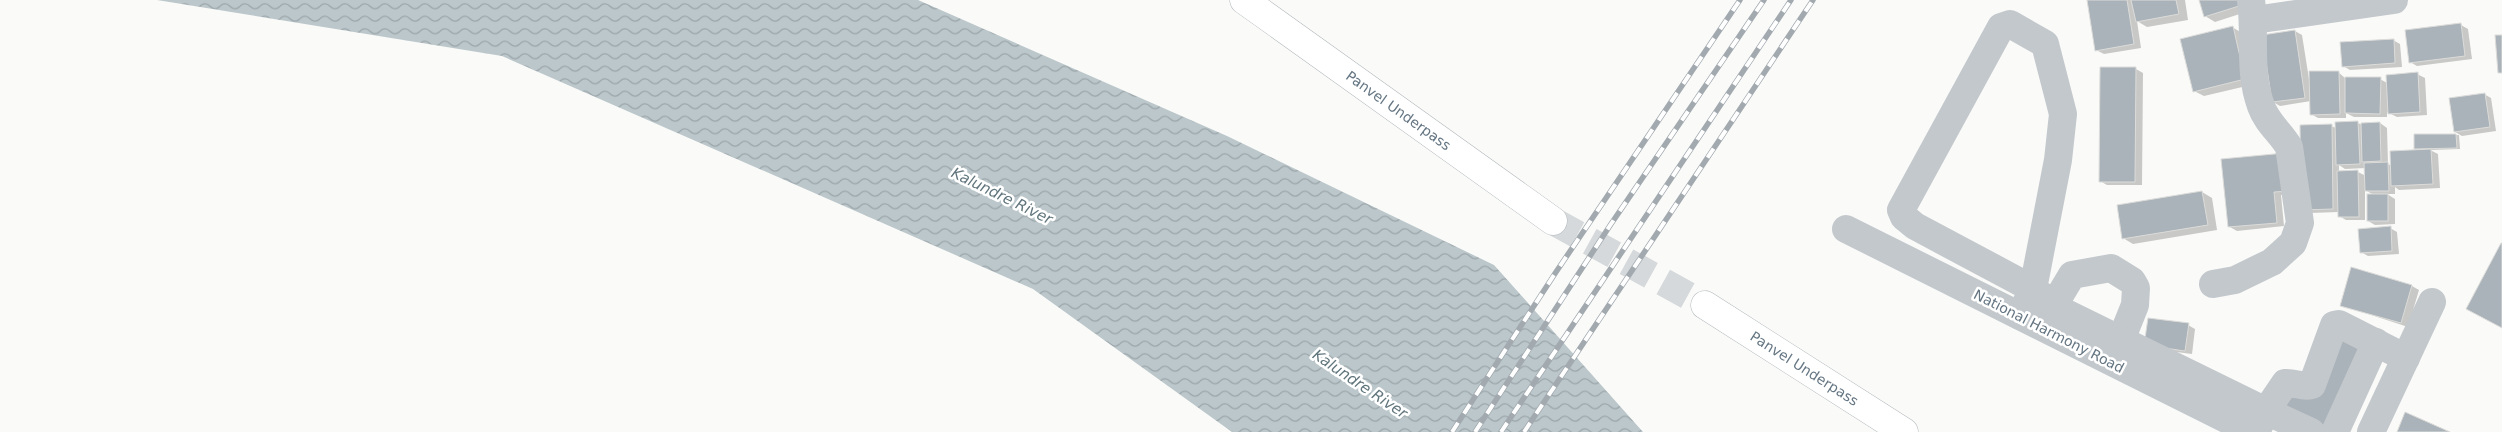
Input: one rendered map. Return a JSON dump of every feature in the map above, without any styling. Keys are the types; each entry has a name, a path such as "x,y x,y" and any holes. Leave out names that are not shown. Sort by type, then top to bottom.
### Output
{"main road":[{"name":"Panvel Underpass","path":"1244,0 1553,221"},
{"name":"Panvel Underpass","path":"1705,305 1904,432"}],"street":[{"path":"2213,284 2235,280 2272,262 2293,243 2300,223 2289,147 2282,136 2269,123 2261,106 2252,70 2252,10 2394,0"},
{"path":"2044,297 2063,114 2045,44 2010,24 2001,27 1901,210 1904,217 1915,226 2121,340 2258,425 2311,432"},
{"path":"1900,256 1915,226"},
{"name":"National Harmony Road","path":"1846,229 2020,316 2258,425"},
{"path":"2020,316 2072,275 2111,268 2132,280 2136,288 2135,305 2121,340"},
{"path":"2371,432 2432,302"},
{"path":"2258,425 2285,383 2293,382 2308,387 2312,385 2334,325 2339,324 2406,358"},
{"path":"2335,432 2376,342"}],"water":[{"name":"Kalundre River","path":"157,0 918,0 1227,136 1494,265 1643,432 1232,432 1033,289 502,56"}],"building":[{"path":"2087,0 2127,0 2134,44 2095,51"},
{"path":"2131,0 2176,0 2179,14 2136,22"},
{"path":"2199,0 2238,0 2239,6 2204,17"},
{"path":"2461,23 2465,56 2409,63 2405,30"},
{"path":"2233,26 2245,79 2193,92 2180,39"},
{"path":"2295,30 2305,98 2272,102 2262,35"},
{"path":"2495,35 2502,35 2502,73 2498,73"},
{"path":"2394,39 2395,63 2342,67 2340,42"},
{"path":"2100,67 2136,67 2135,182 2099,182"},
{"path":"2309,71 2339,71 2340,114 2310,115"},
{"path":"2418,72 2420,112 2388,114 2386,75"},
{"path":"2345,77 2381,77 2380,114 2345,113"},
{"path":"2485,93 2490,127 2454,132 2449,98"},
{"path":"2358,121 2360,164 2336,165 2335,122"},
{"path":"2380,122 2381,161 2362,162 2361,123"},
{"path":"2332,124 2333,209 2301,210 2300,125"},
{"path":"2414,134 2456,134 2457,148 2414,149"},
{"path":"2431,149 2433,184 2391,186 2390,151"},
{"path":"2285,153 2289,191 2274,192 2277,223 2228,227 2221,159"},
{"path":"2388,162 2389,191 2365,191 2364,163"},
{"path":"2358,170 2359,217 2338,217 2337,171"},
{"path":"2202,191 2208,225 2122,239 2117,205"},
{"path":"2367,194 2388,194 2388,221 2367,221"},
{"path":"2391,226 2392,251 2360,253 2358,229"},
{"path":"2502,243 2502,328 2466,309"},
{"path":"2351,267 2412,285 2401,323 2340,306"},
{"path":"2148,318 2189,323 2185,351 2144,345"},
{"path":"2338,338 2362,347 2328,432 2279,413"},
{"path":"2405,412 2450,432 2397,432"}],"tunnel":[{"path":"1553,221 1705,305"}],"railway":[{"path":"1452,432 1556,272 1740,0"},
{"path":"1475,432 1611,224 1764,0"},
{"path":"1501,432 1791,0"},
{"path":"1524,432 1813,0"}]}
